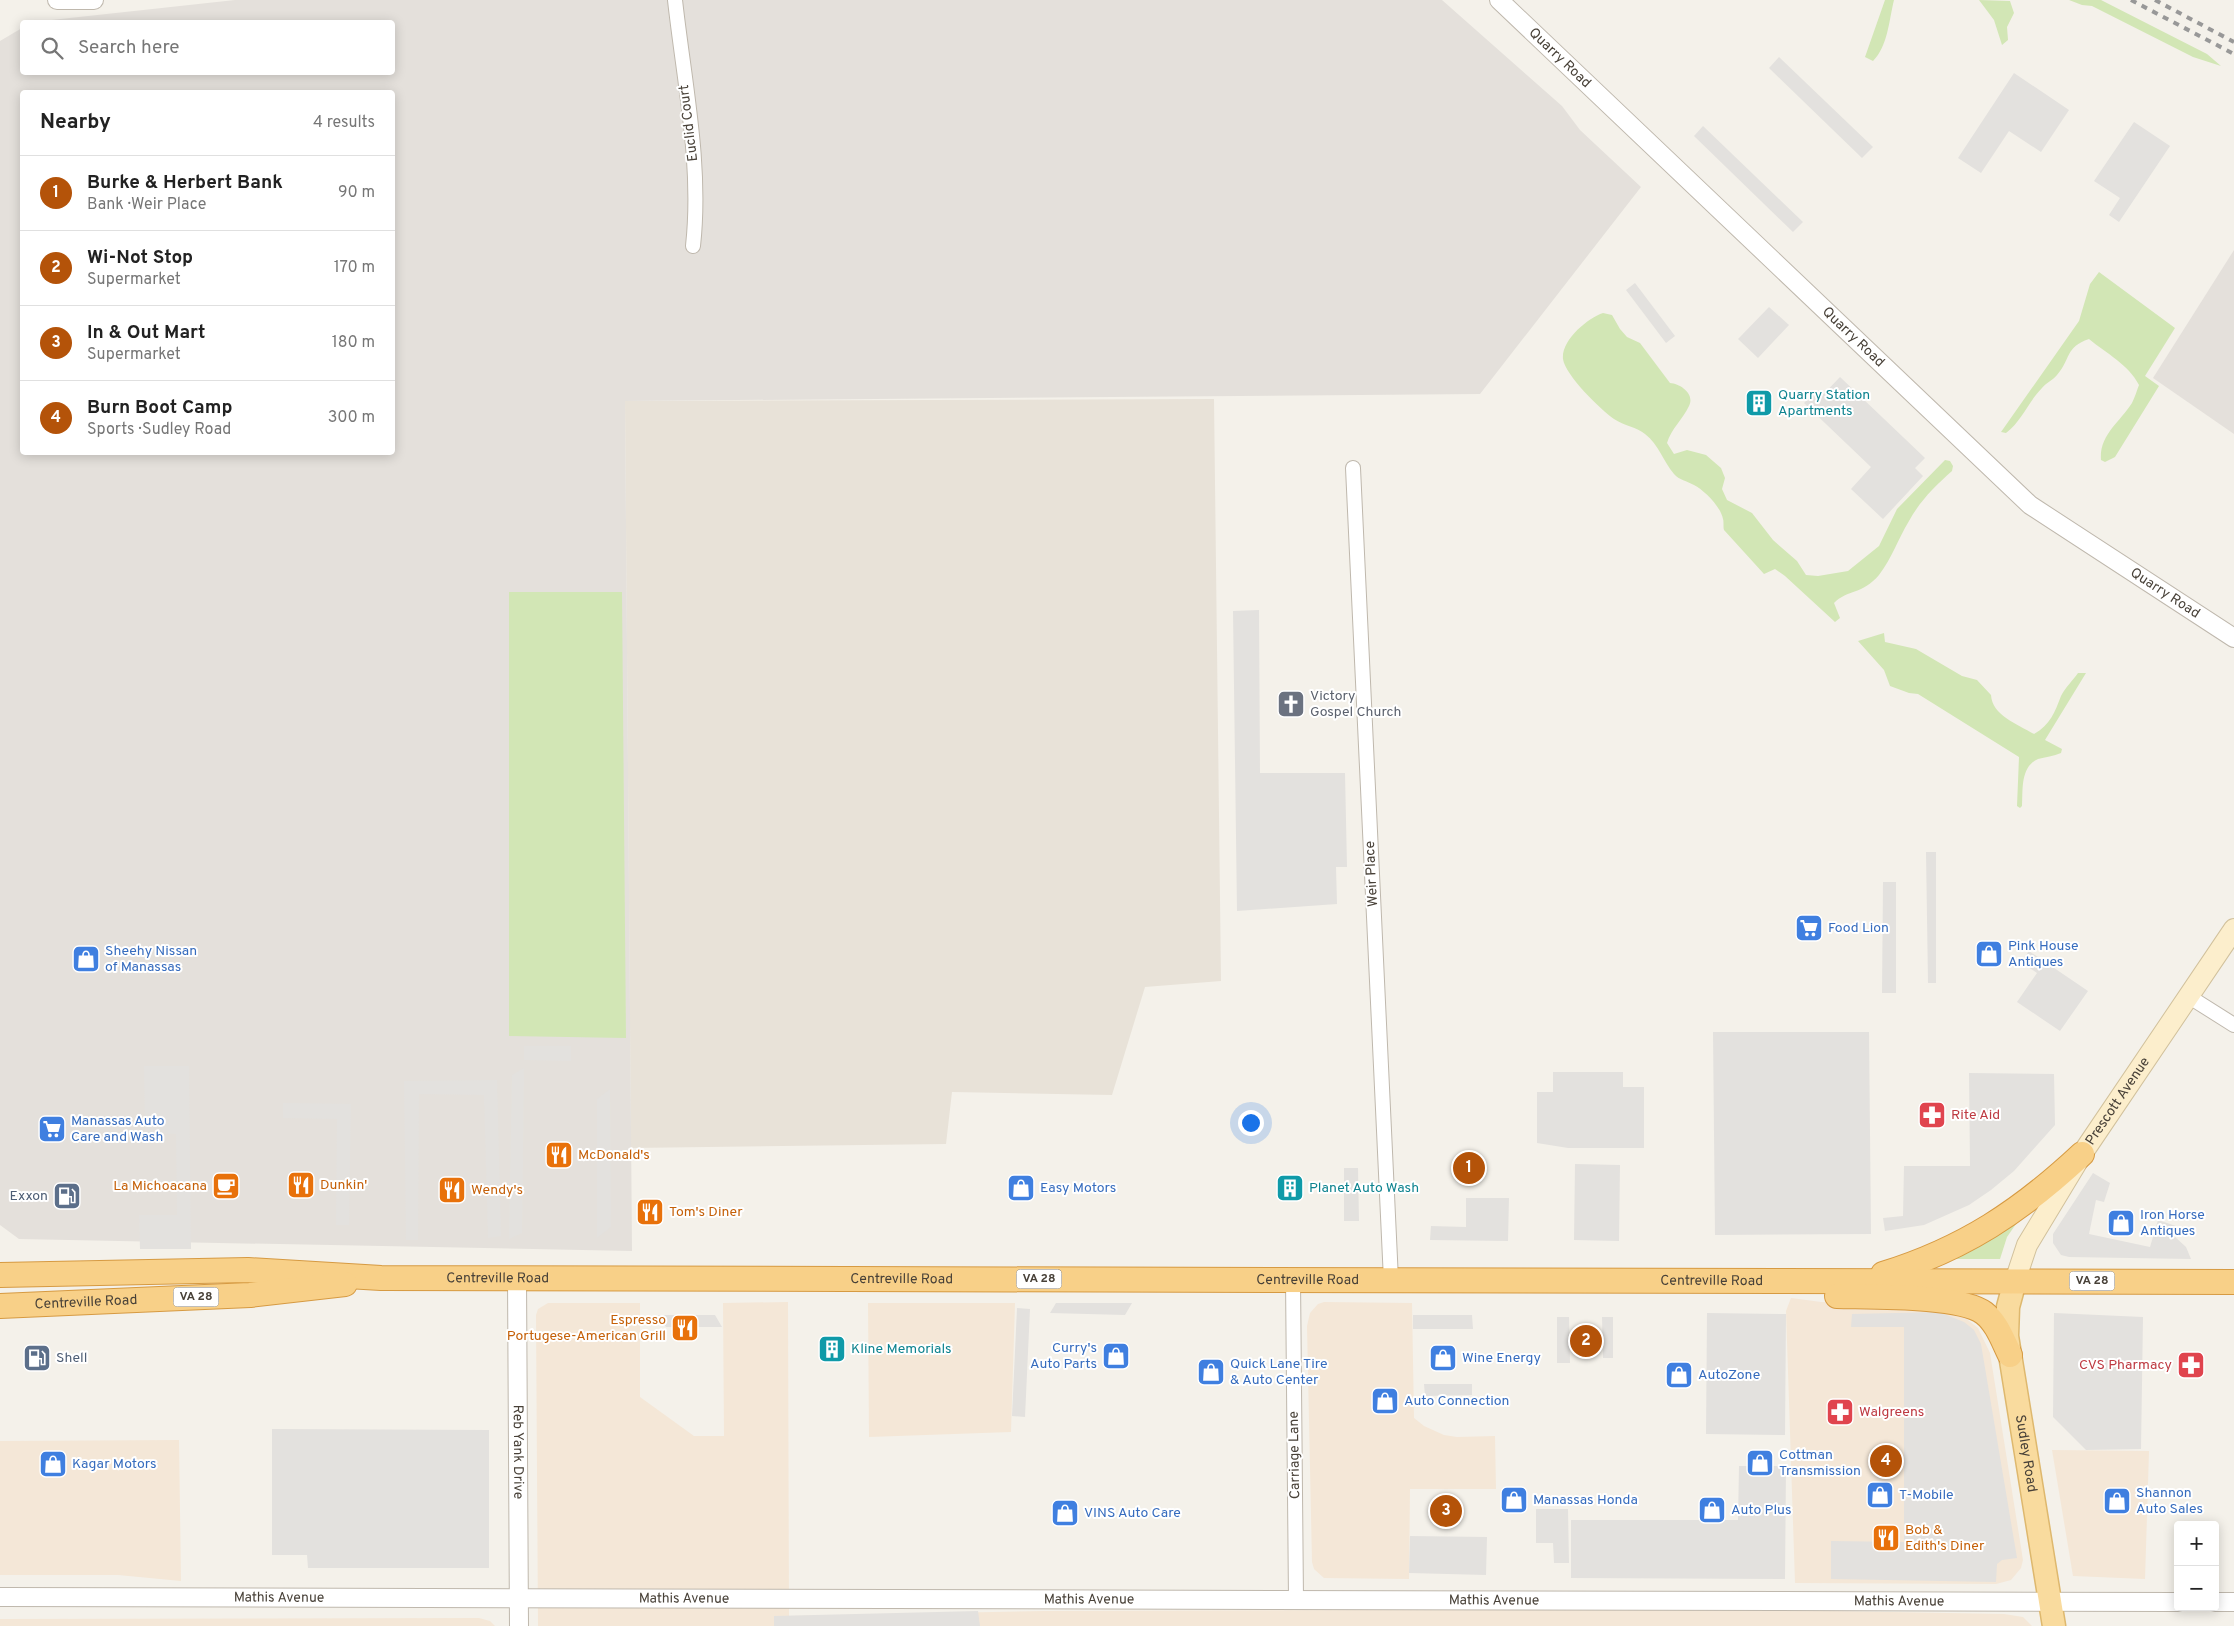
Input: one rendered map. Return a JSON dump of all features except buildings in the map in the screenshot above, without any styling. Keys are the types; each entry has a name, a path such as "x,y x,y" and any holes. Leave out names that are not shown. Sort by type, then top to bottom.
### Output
{"highway":[{"path":"1863,1281 1924,1260 1985,1230 2024,1204 2082,1154"},
{"path":"0,1265 30,1274"},
{"name":"Centreville Road","path":"0,1274 248,1270 381,1278 2234,1282"},
{"name":"Centreville Road","path":"0,1306 250,1295 311,1289 381,1278"},
{"path":"1796,1280 1832,1295 1950,1302 1970,1306 1982,1312 1992,1321 2010,1355"}],"main road":[{"name":"Prescott Avenue","path":"2015,1281 2027,1244 2082,1154 2234,929"},
{"name":"Sudley Road","path":"2015,1281 2007,1318 2010,1355 2054,1626"}],"street":[{"path":"57,0 94,0"},
{"name":"Euclid Court","path":"675,0 693,140 696,213 693,246"},
{"name":"Quarry Road","path":"1499,0 1969,444 2030,505 2234,638"},
{"name":"Weir Place","path":"1353,468 1391,1280"},
{"path":"2188,996 2234,1025"},
{"name":"Reb Yank Drive","path":"517,1278 519,1626"},
{"name":"Carriage Lane","path":"1294,1280 1296,1600"},
{"name":"Mathis Avenue","path":"0,1597 2174,1602"},
{"path":"2219,1602 2234,1602"}],"shaded area":[{"path":"235,0 1442,0 1562,106 1580,130 1641,187 1480,394 625,401 632,1251 19,1239 0,1225 0,41 20,29 20,75 395,75 395,20 51,20"},
{"path":"1779,57 1873,147 1862,158 1769,68"},
{"path":"2014,73 2069,110 2041,152 2009,131 1981,173 1958,158"},
{"path":"2134,122 2170,146 2119,222 2109,215 2120,198 2094,181"},
{"path":"1703,126 1803,222 1793,232 1694,136"},
{"path":"2234,250 2234,434 2153,378"},
{"path":"1635,283 1675,336 1666,343 1626,290"},
{"path":"1769,307 1789,325 1758,358 1738,339"},
{"path":"1840,377 1925,458 1915,468 1923,476 1883,519 1851,489 1871,467 1804,403 1813,394 1819,399"},
{"path":"1214,399 1221,981 1145,987 1112,1095 952,1092 946,1144 631,1148 625,401"},
{"path":"1259,610 1260,773 1345,773 1347,867 1336,867 1337,904 1237,911 1233,611"},
{"path":"1926,852 1936,852 1936,983 1928,983"},
{"path":"1883,882 1896,882 1896,993 1882,993"},
{"path":"2029,951 2088,991 2060,1031 2017,1002 2037,973 2021,962"},
{"path":"1713,1032 1869,1032 1871,1234 1715,1235"},
{"path":"524,1046 571,1046 571,1061 524,1060"},
{"path":"144,1066 189,1066 191,1249 140,1249 139,1215 177,1215 176,1134 145,1133"},
{"path":"524,1068 522,1233 509,1239 512,1075"},
{"path":"1553,1072 1623,1072 1623,1087 1644,1087 1644,1148 1568,1148 1537,1143 1537,1092 1553,1092"},
{"path":"1969,1073 2054,1074 2055,1125 2014,1171 1969,1205 1924,1225 1885,1231 1883,1218 1903,1216 1904,1166 1970,1166"},
{"path":"497,1080 501,1236 488,1238 484,1095 419,1094 418,1240 406,1240 404,1081"},
{"path":"610,1089 611,1227 597,1238 597,1099"},
{"path":"283,1103 351,1104 349,1225 336,1225 337,1119 283,1118"},
{"path":"1575,1164 1620,1165 1619,1241 1574,1240"},
{"path":"1344,1168 1358,1168 1359,1221 1344,1221"},
{"path":"2093,1173 2110,1183 2104,1202 2096,1200 2089,1234 2150,1247 2158,1220 2176,1226 2174,1236 2186,1247 2191,1259 2069,1257 2061,1255 2053,1243 2053,1234"},
{"path":"1466,1198 1509,1198 1508,1241 1430,1240 1431,1226 1466,1227"},
{"path":"1791,1298 1821,1302 1939,1306 1959,1313 1978,1328 1990,1353 2023,1560 2021,1568 2011,1580 1996,1584 1795,1583 1786,1311"},
{"path":"788,1302 789,1616 1044,1611 1717,1609 2004,1614 2023,1617 2032,1626 538,1626 536,1315 538,1309 548,1303 640,1303 640,1397 694,1436 724,1436 723,1303"},
{"path":"1324,1302 1412,1303 1414,1418 1424,1426 1444,1435 1457,1437 1495,1436 1496,1489 1410,1489 1409,1579 1324,1578 1314,1569 1312,1562 1307,1326 1310,1313 1318,1304"},
{"path":"868,1303 1015,1303 1011,1432 869,1437"},
{"path":"1056,1303 1132,1303 1125,1315 1050,1313"},
{"path":"1017,1308 1030,1309 1025,1417 1012,1416"},
{"path":"1939,1312 1964,1322 1974,1330 1981,1344 2017,1558 2002,1560 1997,1564 1996,1582 1831,1579 1831,1541 1904,1542 1904,1327 1851,1327 1852,1314"},
{"path":"1707,1313 1786,1314 1785,1435 1706,1434"},
{"path":"2054,1313 2143,1317 2141,1449 2086,1450 2053,1417"},
{"path":"658,1315 715,1315 722,1327 666,1327"},
{"path":"1413,1315 1472,1315 1473,1329 1413,1329"},
{"path":"1557,1317 1569,1317 1570,1363 1557,1363"},
{"path":"1602,1317 1613,1317 1613,1358 1603,1358"},
{"path":"1424,1384 1472,1384 1472,1395 1425,1396"},
{"path":"272,1429 489,1430 489,1568 308,1568 307,1555 272,1555"},
{"path":"179,1440 181,1581 118,1575 0,1575 0,1441"},
{"path":"2052,1450 2149,1451 2145,1579 2073,1576"},
{"path":"1739,1466 1786,1466 1785,1579 1571,1578 1571,1520 1738,1520"},
{"path":"1536,1509 1568,1509 1569,1563 1554,1563 1553,1543 1536,1543"},
{"path":"1410,1536 1487,1537 1486,1575 1409,1573"},
{"path":"978,1611 980,1626 774,1626 774,1616"},
{"path":"479,1618 490,1621 495,1626 0,1626 0,1619"}],"green space":[{"path":"1885,0 1894,0 1885,40 1873,61 1865,57"},
{"path":"1979,0 2010,1 2014,13 2007,27 2008,40 2002,45 1994,20"},
{"path":"2069,0 2101,0 2207,54 2221,66 2193,57 2092,6 2082,5"},
{"path":"2099,272 2175,328 2145,376 2159,386 2115,457 2105,462 2101,460 2103,443 2111,429 2132,403 2139,385 2123,365 2089,339 2081,342 2072,350 2057,375 2037,393 2012,428 2006,433 2001,432 2079,321 2090,284"},
{"path":"1603,313 1612,315 1627,337 1640,343 1670,383 1678,385 1689,394 1689,406 1671,433 1667,443 1674,454 1687,450 1706,455 1721,468 1725,478 1722,489 1727,500 1752,513 1773,540 1797,561 1806,575 1818,576 1848,571 1879,546 1897,509 1945,460 1950,461 1953,466 1952,471 1918,507 1879,575 1867,586 1834,603 1840,618 1835,622 1775,569 1764,574 1724,530 1722,514 1712,499 1698,487 1676,476 1650,438 1608,414 1584,392 1570,374 1563,359 1566,344 1583,325"},
{"path":"509,592 622,592 626,1038 509,1036"},
{"path":"1884,633 1885,642 1916,649 1962,676 1977,680 1991,695 1992,702 2006,718 2034,734 2048,722 2063,693 2078,673 2086,673 2045,740 2062,749 2061,753 2038,759 2028,767 2025,773 2022,806 2020,808 2017,806 2019,757 1918,694 1909,693 1890,686 1884,670 1858,641"},
{"path":"2018,1221 2007,1237 2000,1259 1939,1259"}],"railway":[{"path":"2131,0 2234,54"},
{"path":"2155,0 2234,42"}],"place":[{"name":"Quarry Station Apartments","path":"1759,403"},
{"name":"Victory Gospel Church","path":"1291,704"},
{"name":"Food Lion","path":"1809,928"},
{"name":"Pink House Antiques","path":"1989,954"},
{"name":"Sheehy Nissan of Manassas","path":"86,959"},
{"name":"Rite Aid","path":"1932,1115"},
{"name":"Manassas Auto Care and Wash","path":"52,1129"},
{"name":"McDonald's","path":"559,1155"},
{"name":"Burke & Herbert Bank","path":"1469,1168"},
{"name":"Dunkin'","path":"301,1185"},
{"name":"La Michoacana","path":"226,1186"},
{"name":"Easy Motors","path":"1021,1188"},
{"name":"Planet Auto Wash","path":"1290,1188"},
{"name":"Wendy's","path":"452,1190"},
{"name":"Exxon","path":"67,1196"},
{"name":"Tom's Diner","path":"650,1212"},
{"name":"Iron Horse Antiques","path":"2121,1223"},
{"name":"Espresso Portugese-American Grill","path":"685,1328"},
{"name":"Wi-Not Stop","path":"1586,1341"},
{"name":"Kline Memorials","path":"832,1349"},
{"name":"Curry's Auto Parts","path":"1116,1356"},
{"name":"Shell","path":"37,1358"},
{"name":"Wine Energy","path":"1443,1358"},
{"name":"CVS Pharmacy","path":"2191,1365"},
{"name":"Quick Lane Tire & Auto Center","path":"1211,1372"},
{"name":"AutoZone","path":"1679,1375"},
{"name":"Auto Connection","path":"1385,1401"},
{"name":"Walgreens","path":"1840,1412"},
{"name":"Burn Boot Camp","path":"1886,1461"},
{"name":"Cottman Transmission","path":"1760,1463"},
{"name":"Kagar Motors","path":"53,1464"},
{"name":"T-Mobile","path":"1880,1495"},
{"name":"Manassas Honda","path":"1514,1500"},
{"name":"Shannon Auto Sales","path":"2117,1501"},
{"name":"Auto Plus","path":"1712,1510"},
{"name":"In & Out Mart","path":"1446,1511"},
{"name":"VINS Auto Care","path":"1065,1513"},
{"name":"Bob & Edith's Diner","path":"1886,1538"}]}
